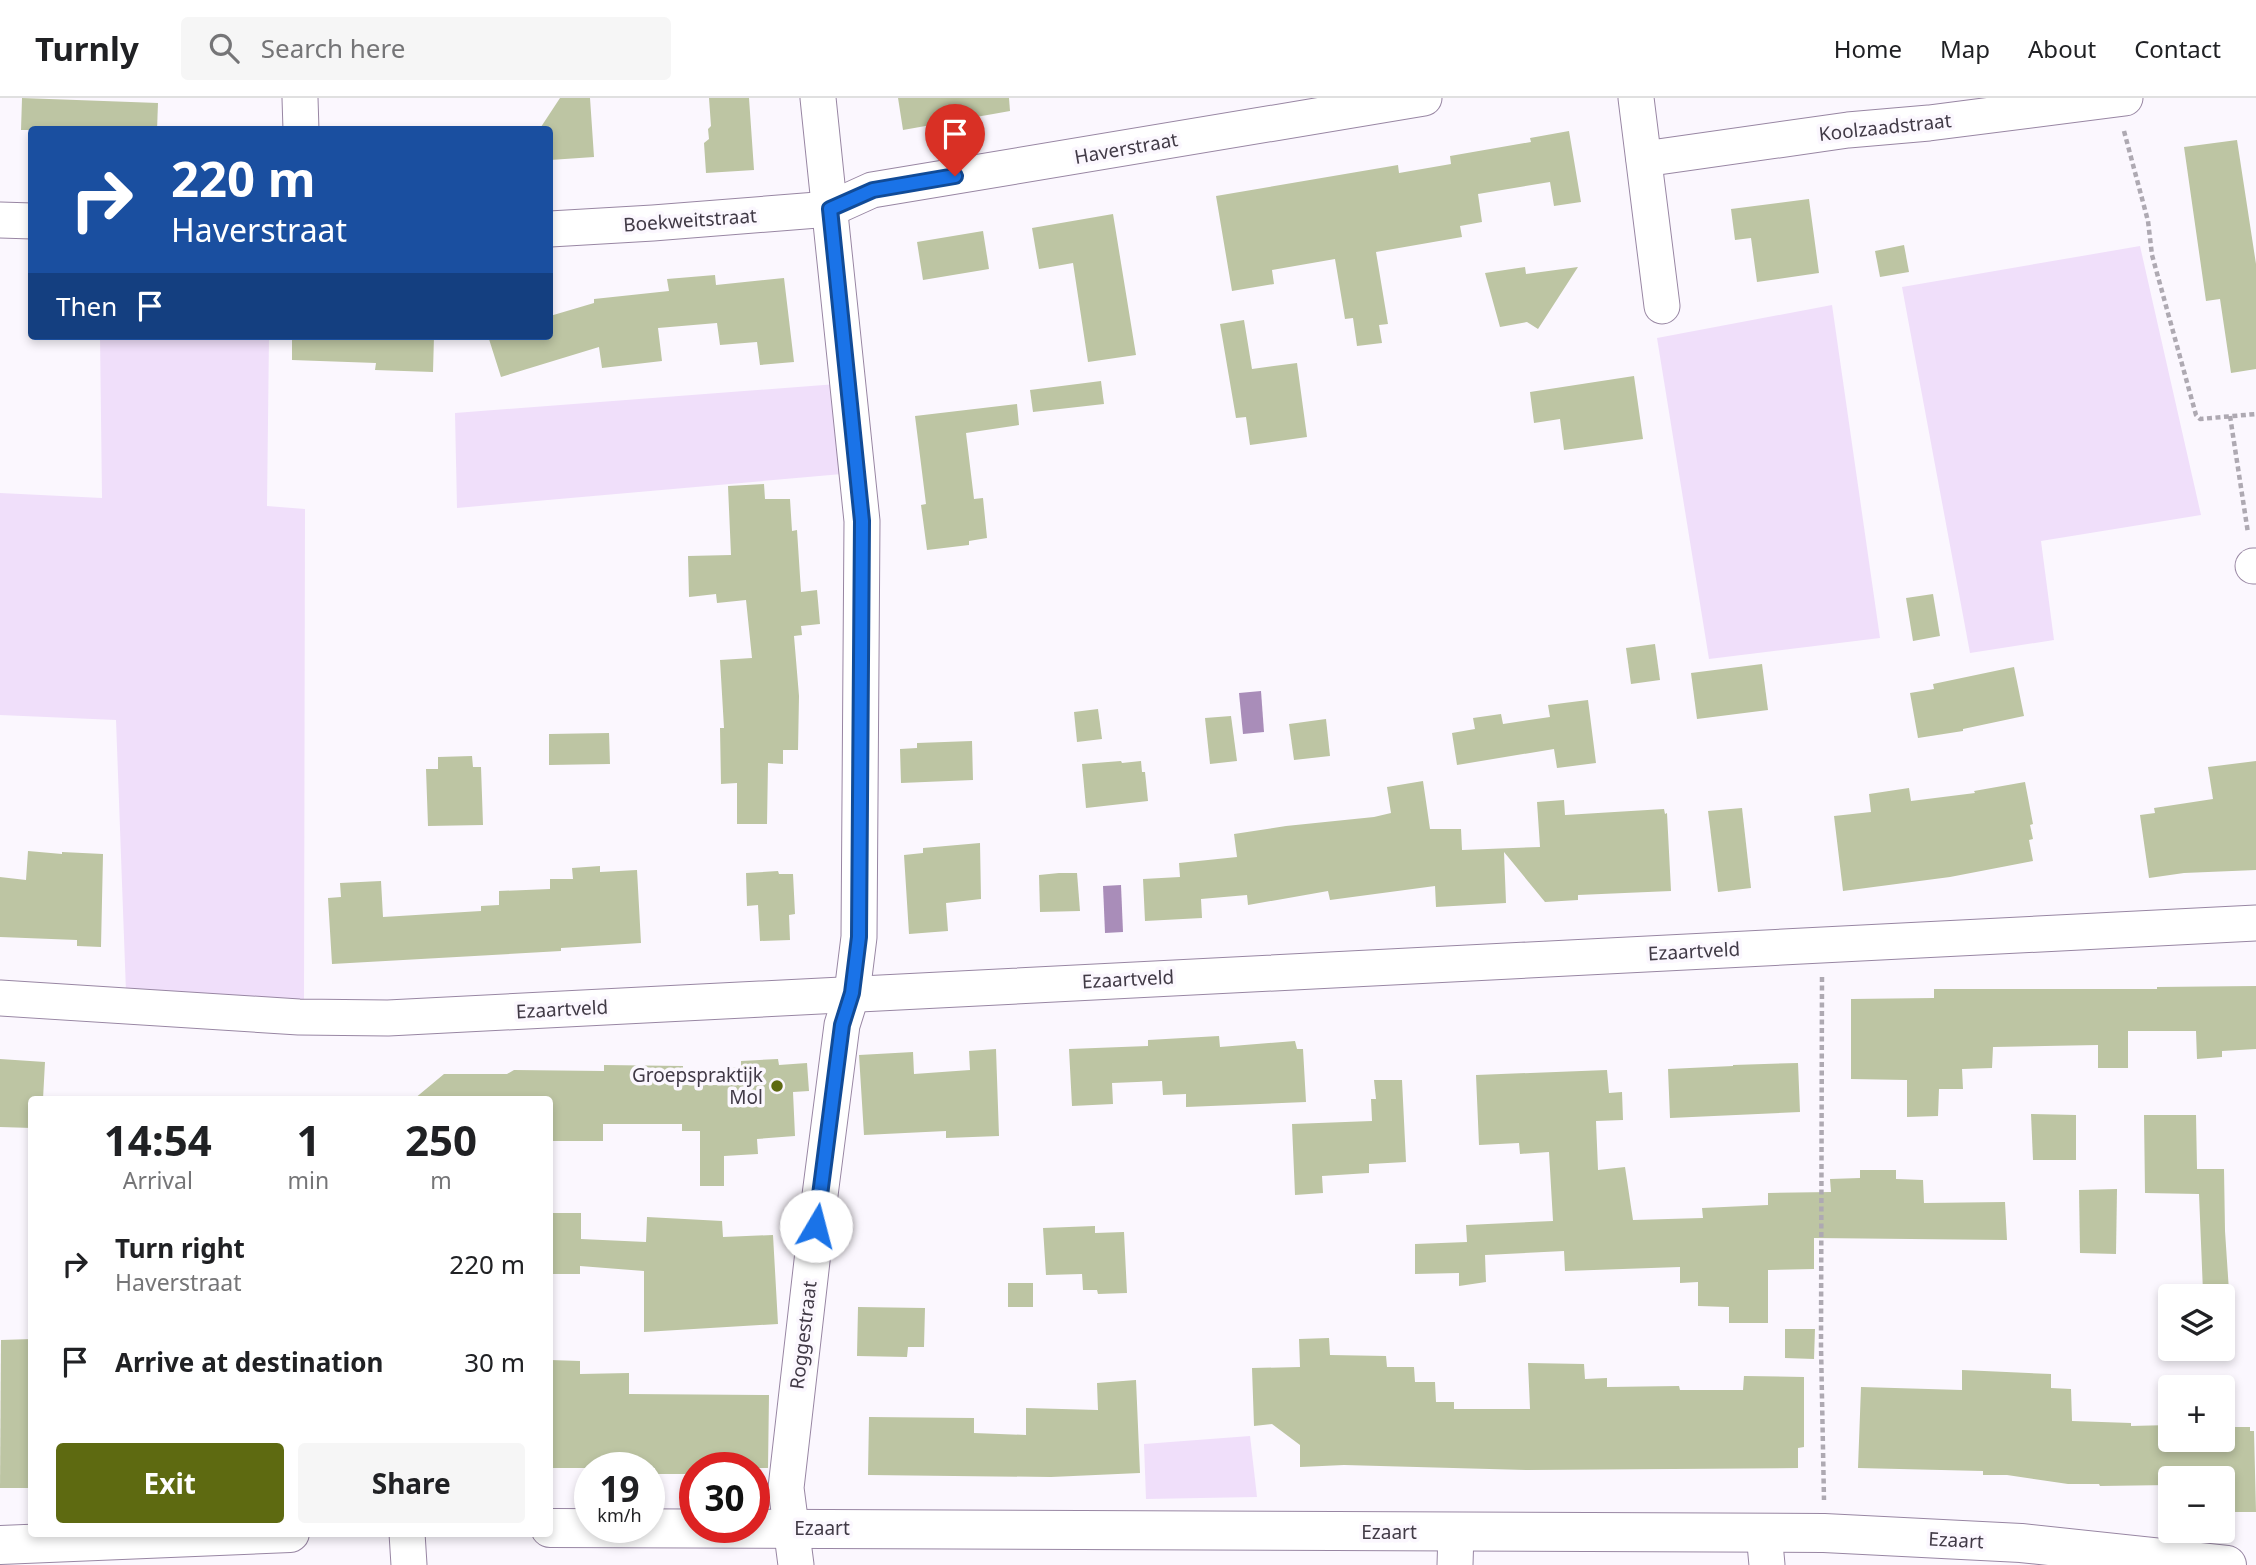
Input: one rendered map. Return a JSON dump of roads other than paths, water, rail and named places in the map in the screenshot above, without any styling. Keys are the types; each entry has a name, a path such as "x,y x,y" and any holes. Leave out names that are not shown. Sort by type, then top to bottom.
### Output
{"main road":[{"name":"Ezaart","path":"553,1528 791,1528 1456,1548 1765,1549 1824,1533 2021,1543 2227,1565"},
{"path":"0,1545 193,1537"}],"street":[{"path":"300,98 301,126"},
{"name":"Roggestraat","path":"796,1565 786,1488 842,1025 852,993 859,937 862,521 818,98"},
{"name":"Haverstraat","path":"830,209 873,190 1424,98"},
{"path":"1636,98 1661,306"},
{"name":"Koolzaadstraat","path":"1644,159 1848,130 1929,123 2121,99"},
{"name":"Boekweitstraat","path":"553,229 830,209"},
{"path":"0,220 28,221"},
{"name":"Ezaartveld","path":"0,998 299,1017 388,1018 2256,923"},
{"path":"407,1537 409,1565"}],"place":[{"name":"Groepspraktijk Mol","path":"777,1086"}]}
